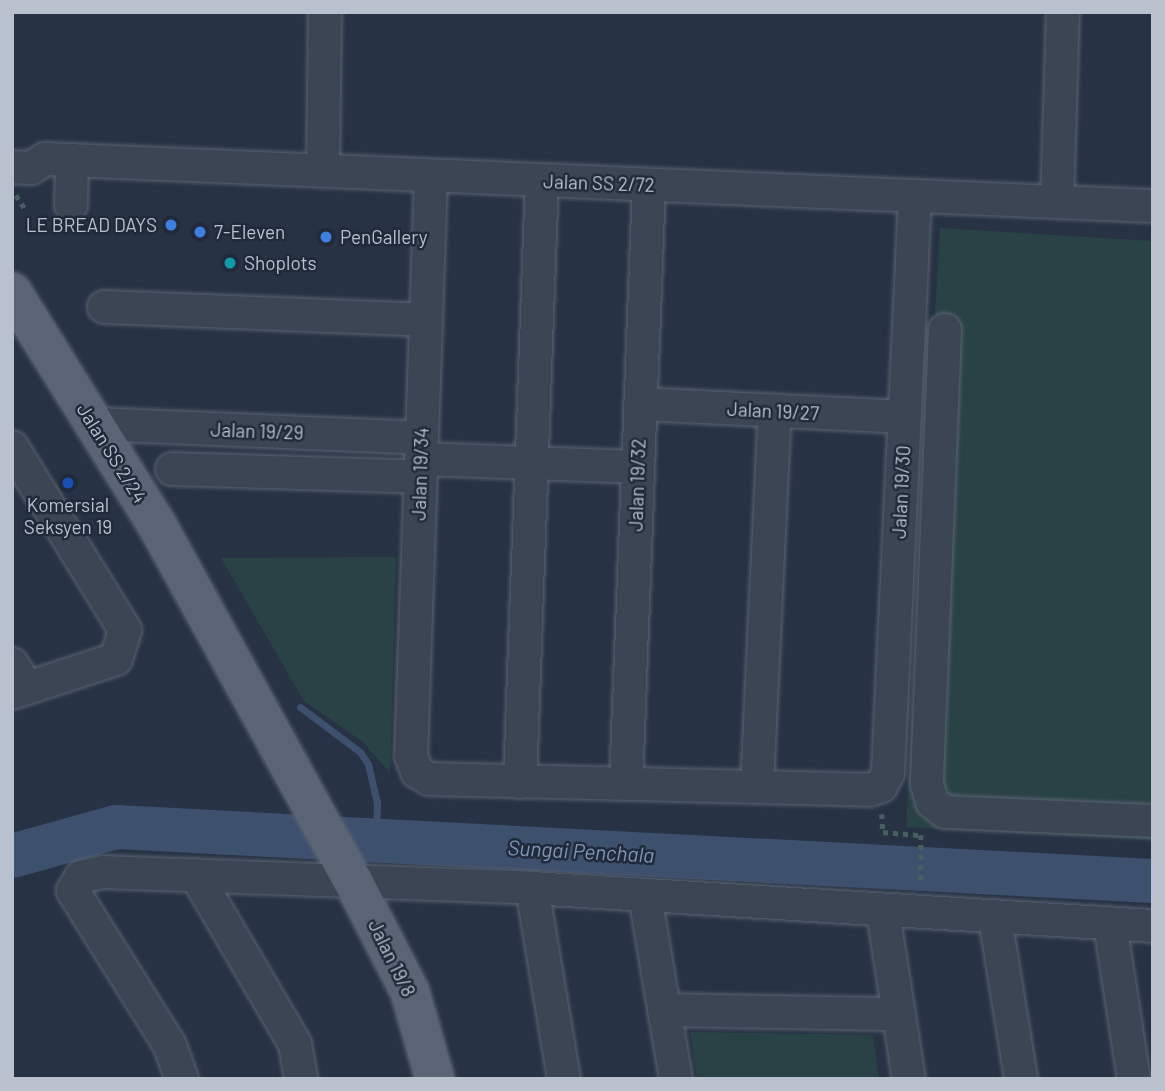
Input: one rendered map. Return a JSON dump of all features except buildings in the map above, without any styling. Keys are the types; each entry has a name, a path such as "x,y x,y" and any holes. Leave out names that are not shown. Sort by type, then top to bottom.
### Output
{"main road":[{"name":"Jalan SS 2/24","path":"12,292 157,526 205,618 350,875"},
{"name":"Jalan SS 2/24","path":"12,341 137,537 205,618"},
{"name":"Jalan 19/8","path":"350,875 410,992 435,1079"}],"street":[{"path":"323,171 325,12"},
{"path":"1057,202 1063,12"},
{"name":"Jalan SS 2/72","path":"12,146 32,147 58,160"},
{"path":"58,160 71,205"},
{"name":"Jalan SS 2/72","path":"13,180 31,168 58,160 1153,206"},
{"name":"Jalan 19/34","path":"431,176 411,756 417,772 429,779 520,782"},
{"path":"542,180 520,782 870,790 881,786"},
{"name":"Jalan 19/32","path":"626,784 649,185"},
{"name":"Jalan 19/30","path":"881,786 888,773 915,196"},
{"path":"104,307 426,320"},
{"path":"946,330 926,784 932,802 944,812 1153,821"},
{"path":"906,382 943,382"},
{"name":"Jalan 19/27","path":"640,404 905,417"},
{"path":"757,788 775,411"},
{"name":"Jalan 19/29","path":"93,424 421,458"},
{"path":"12,447 124,630 116,659 17,681"},
{"path":"172,468 421,458 638,467"},
{"path":"182,1079 169,1044 74,891 81,877 103,872 350,875 883,912 1153,926"},
{"path":"196,875 295,1044 301,1079"},
{"path":"532,888 564,1079"},
{"path":"645,896 676,1079"},
{"path":"883,912 909,1079"},
{"path":"995,918 1021,1079"},
{"path":"1110,924 1134,1079"},
{"path":"664,1010 899,1014"}],"path":[{"path":"13,180 24,209"},
{"path":"881,786 883,832 922,835 921,914"}],"green space":[{"path":"940,228 1153,241 1153,840 906,827"},
{"path":"396,557 390,773 363,742 304,701 221,558"},
{"path":"690,1032 873,1035 879,1079 697,1079"}],"waterway":[{"path":"300,707 360,752 368,764 377,802 376,842"},
{"name":"Sungai Penchala","path":"12,856 116,827 1153,881"}],"place":[{"name":"LE BREAD DAYS","path":"171,225"},
{"name":"7-Eleven","path":"200,232"},
{"name":"PenGallery","path":"326,237"},
{"name":"Shoplots","path":"230,263"},
{"name":"Komersial Seksyen 19","path":"68,483"}]}
